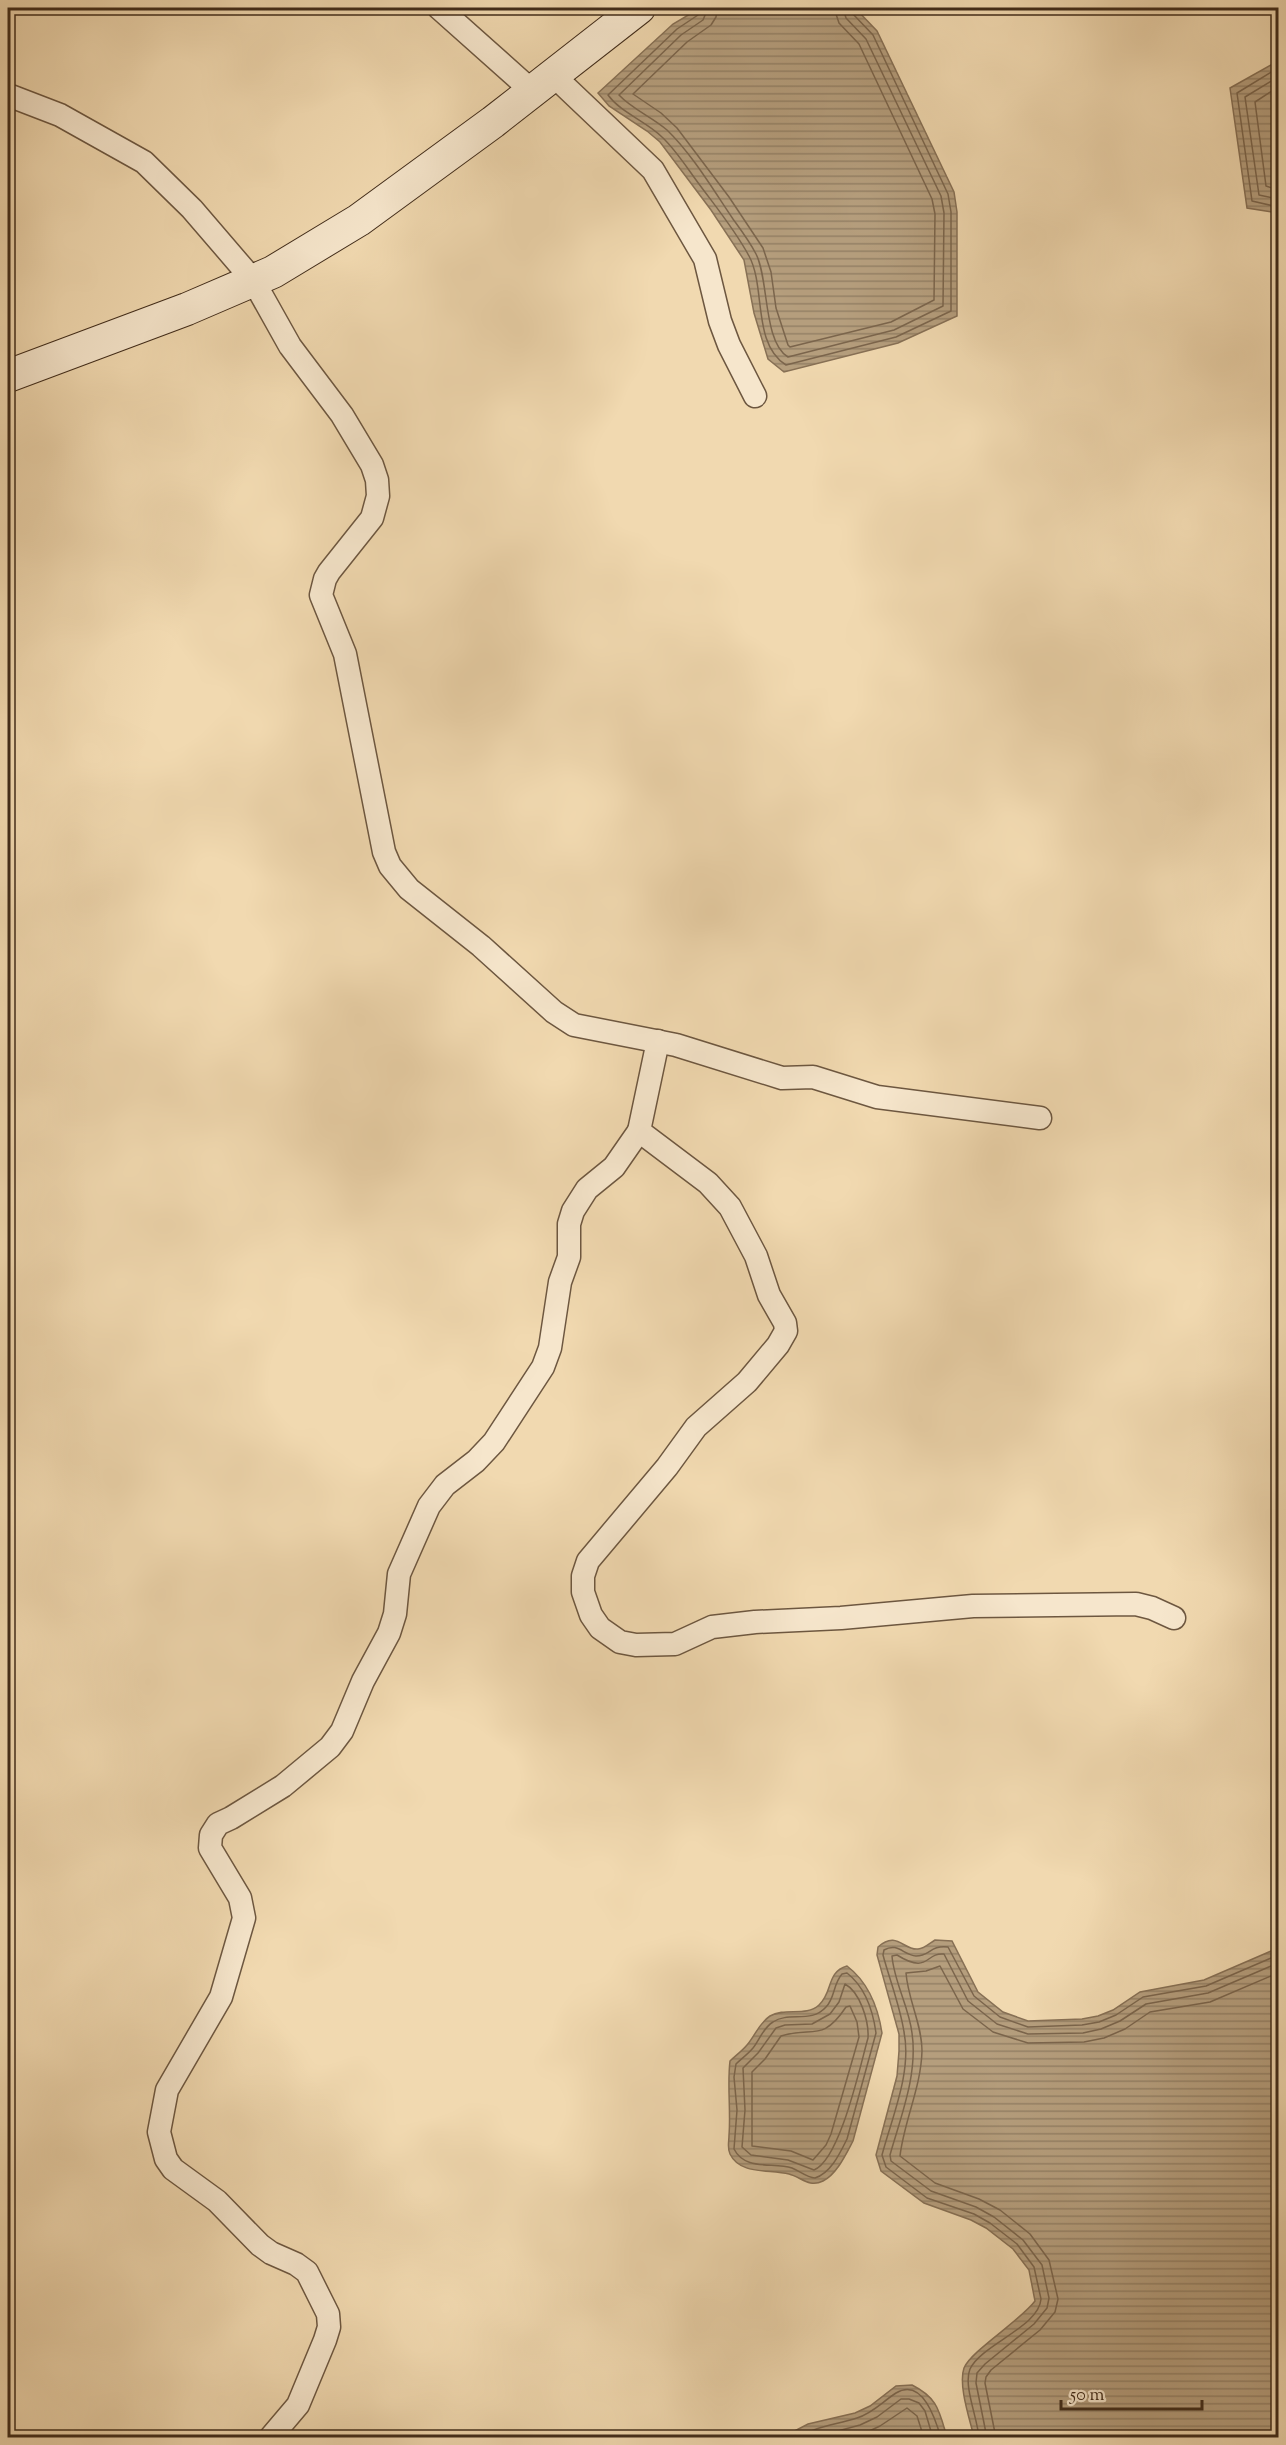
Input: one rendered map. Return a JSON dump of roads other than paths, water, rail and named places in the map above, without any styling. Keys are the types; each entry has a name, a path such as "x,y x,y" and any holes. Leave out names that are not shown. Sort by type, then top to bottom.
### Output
{"street":[{"path":"439,8 542,83 653,170 705,260 729,345 755,396"},
{"path":"8,376 187,309 273,272 359,220 639,8"},
{"path":"8,94 60,114 144,162 192,209 253,280 290,346 342,415 372,465 377,480 378,496 372,518 324,579 321,595 345,654 384,852 390,866 409,889 481,946 574,1025 676,1045 782,1078 813,1077 877,1097 1040,1118"},
{"path":"270,2438 298,2405 325,2340 328,2314 307,2272 260,2245 217,2201 173,2169 166,2159 159,2132 167,2090 221,1998 244,1918 240,1898 210,1848 211,1835 218,1824 283,1785 330,1747 342,1731 363,1681 389,1633 395,1614 399,1574 429,1506 445,1485 476,1461 494,1442 543,1367 550,1348 560,1282 568,1257 569,1224 573,1211 587,1189 614,1167 639,1131 658,1041"},
{"path":"639,1131 708,1183 730,1207 756,1256 769,1295 786,1323 786,1331 778,1345 747,1382 696,1427 667,1467 588,1561 583,1576 583,1592 591,1615 600,1628 620,1642 636,1645 675,1644 712,1628 755,1622 841,1618 973,1606 1136,1604 1174,1618"}],"water":[{"path":"700,8 855,8 877,31 954,192 957,212 957,316 898,343 784,372 768,359 754,313 744,260 711,210 660,142 609,106 598,93 673,24"},
{"path":"1278,61 1278,213 1247,208 1230,88"},
{"path":"890,1940 913,1949 920,1949 935,1940 952,1941 978,1992 1003,2012 1028,2021 1082,2019 1098,2016 1113,2010 1140,1992 1204,1980 1278,1948 1278,2437 974,2437 963,2393 964,2368 976,2353 1019,2318 1035,2301 1029,2270 1013,2249 986,2228 971,2220 924,2203 881,2171 876,2155 897,2076 899,2051 899,2034 877,1955 878,1947"},
{"path":"847,1966 861,1980 871,1996 882,2033 853,2141 833,2174 818,2183 809,2183 789,2174 756,2170 741,2165 735,2161 729,2149 730,2061 747,2045 770,2016 782,2012 808,2011 819,2005 836,1973"},
{"path":"912,2385 932,2400 947,2437 783,2437 808,2424 855,2413 870,2406 896,2386"}]}
